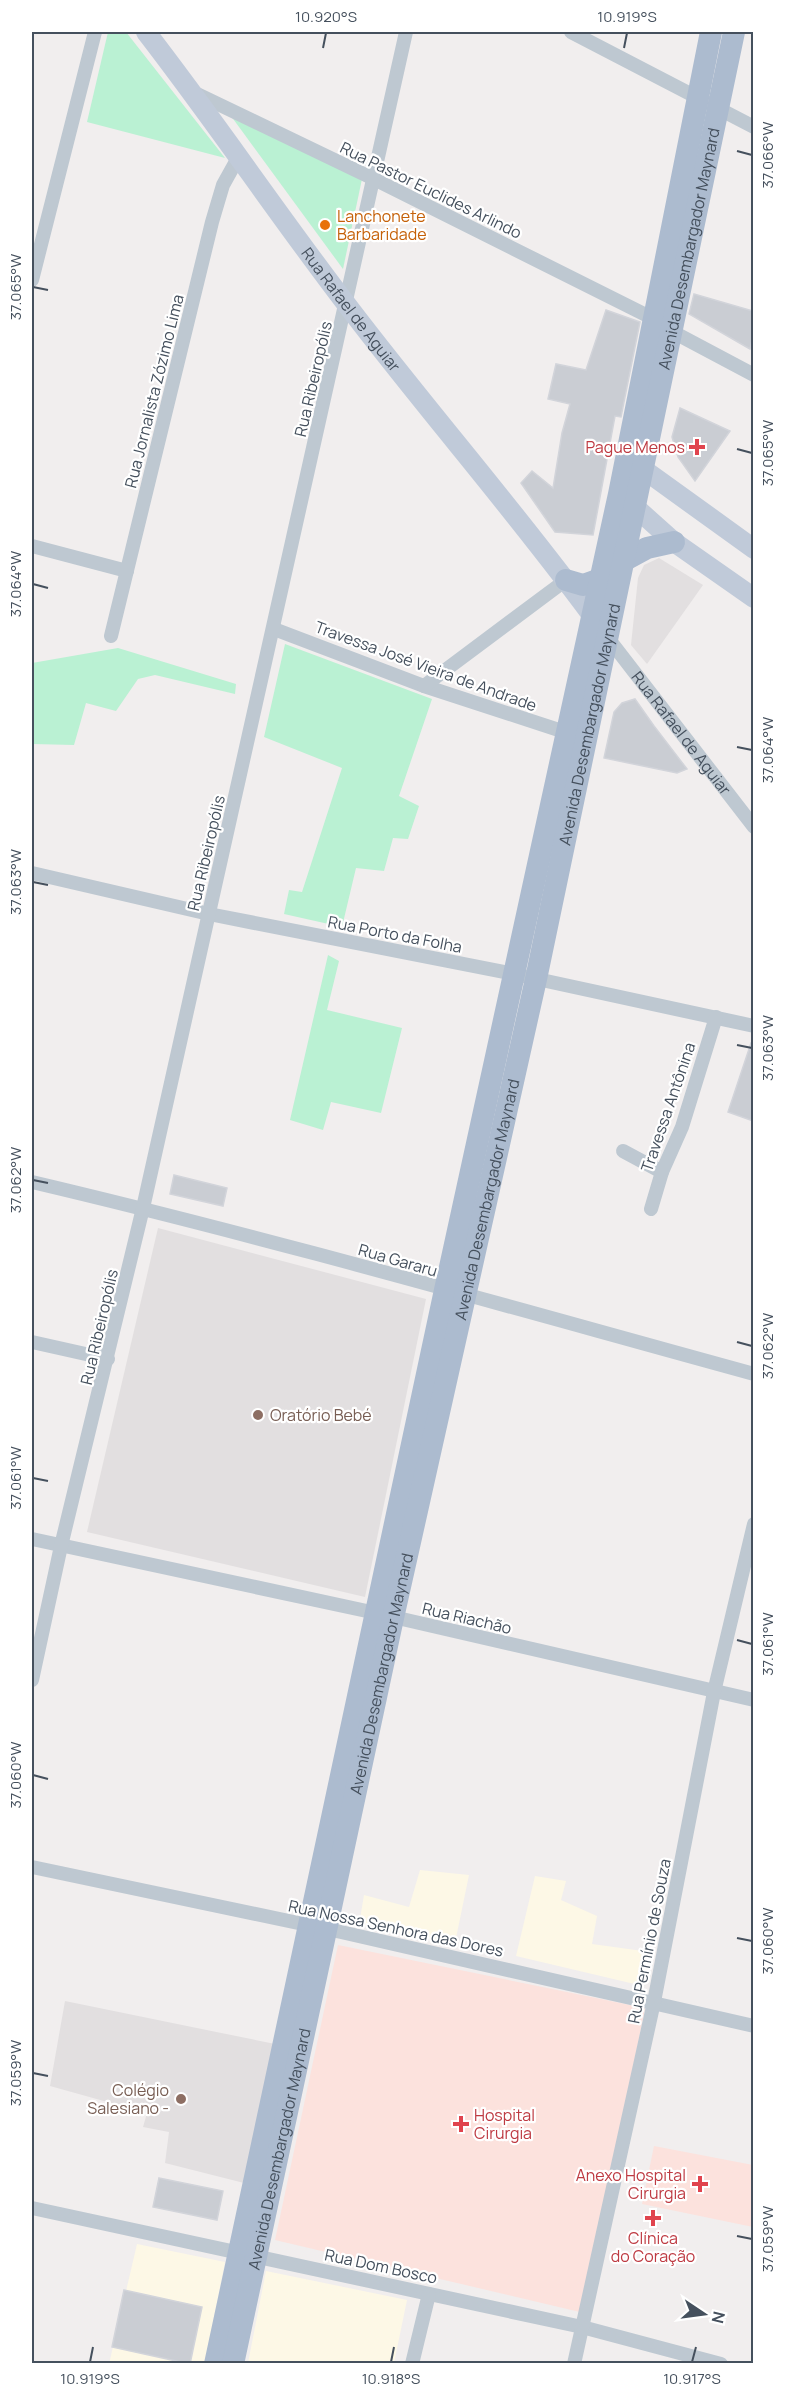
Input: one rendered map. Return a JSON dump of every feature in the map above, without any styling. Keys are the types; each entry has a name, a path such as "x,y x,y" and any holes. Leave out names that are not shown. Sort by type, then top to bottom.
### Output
{"main road":[{"name":"Avenida Desembargador Maynard","path":"455,1293 536,979 623,561 636,509 635,462 654,319 711,32"},
{"name":"Avenida Desembargador Maynard","path":"233,2364 248,2254 455,1293 514,974 568,733 591,614 619,494 635,462 673,332 734,32"},
{"path":"623,561 647,548 674,542"},
{"path":"566,580 584,585 600,579"},
{"name":"Avenida Desembargador Maynard","path":"215,2364 248,2254"}],"street":[{"path":"32,280 95,32"},
{"name":"Rua Rafael de Aguiar","path":"146,32 346,305 566,580 753,827"},
{"name":"Rua Ribeiropólis","path":"32,1680 61,1546 143,1208 406,32"},
{"path":"571,32 753,127"},
{"name":"Rua Pastor Euclides Arlindo","path":"192,92 374,179 654,319"},
{"name":"Rua Jornalista Zózimo Lima","path":"111,636 212,222 223,185 238,158"},
{"path":"673,332 753,375"},
{"path":"635,462 753,549"},
{"path":"619,494 674,542 753,598"},
{"path":"32,546 127,571"},
{"path":"424,686 566,580"},
{"name":"Travessa José Vieira de Andrade","path":"274,629 424,686 568,733"},
{"name":"Rua Porto da Folha","path":"32,873 209,914 514,974 753,1026"},
{"name":"Travessa Antônina","path":"651,1209 662,1172 682,1127 716,1017"},
{"path":"623,1151 662,1172"},
{"name":"Rua Gararu","path":"32,1182 267,1239 753,1374"},
{"path":"32,1342 108,1359"},
{"name":"Rua Permínio de Souza","path":"574,2364 654,2002 714,1692 753,1524"},
{"name":"Rua Riachão","path":"32,1539 753,1700"},
{"name":"Rua Nossa Senhora das Dores","path":"32,1867 654,2002 753,2026"},
{"name":"Rua Dom Bosco","path":"32,2208 582,2327 721,2364"},
{"path":"412,2364 429,2294"}],"shaded area":[{"path":"659,558 703,585 647,664 631,645 638,578 644,565"},
{"name":"Oratório Bebé","path":"158,1228 426,1299 365,1597 87,1532"},
{"path":"420,1870 469,1875 455,1943 359,1925 364,1895 409,1907"},
{"path":"535,1876 566,1881 561,1900 597,1916 592,1944 650,1952 643,1986 516,1956"},
{"name":"Hospital Cirurgia","path":"338,1945 645,2008 584,2313 275,2240"},
{"name":"Colégio Salesiano -","path":"65,2001 275,2044 244,2183 165,2163 169,2132 143,2127 147,2113 50,2086"},
{"name":"Anexo Hospital Cirurgia","path":"654,2146 753,2165 753,2227 642,2204"},
{"path":"137,2244 225,2262 205,2363 109,2364"},
{"path":"266,2271 407,2300 394,2363 248,2363"}],"green space":[{"path":"108,32 126,32 225,158 87,122"},
{"path":"231,116 362,179 343,269"},
{"path":"285,644 432,699 399,796 419,806 408,839 393,838 384,871 356,868 342,927 284,914 289,890 302,892 342,768 264,737"},
{"path":"118,648 236,684 235,694 155,675 138,679 116,711 86,703 74,745 32,744 32,663"},
{"path":"328,955 339,961 327,1010 402,1028 381,1113 331,1102 323,1130 290,1120"}],"building":[{"path":"694,294 753,311 753,336 750,349 689,314"},
{"path":"606,310 640,322 621,417 615,416 593,535 555,532 521,483 532,471 553,488 562,433 570,404 548,399 556,364 586,370"},
{"name":"Pague Menos","path":"680,408 730,431 695,481 678,457 672,437"},
{"path":"635,699 687,769 677,773 604,758 614,712 622,703"},
{"path":"751,1043 753,1044 753,1121 728,1112"},
{"path":"174,1175 227,1188 223,1206 170,1194"},
{"path":"159,2178 223,2191 217,2220 153,2207"},
{"path":"124,2290 202,2307 190,2364 112,2347"}],"place":[{"name":"Lanchonete Barbaridade","path":"325,225"},
{"name":"Pague Menos","path":"697,447"},
{"name":"Oratório Bebé","path":"258,1415"},
{"name":"Colégio Salesiano -","path":"181,2099"},
{"name":"Hospital Cirurgia","path":"461,2124"},
{"name":"Anexo Hospital Cirurgia","path":"700,2184"},
{"name":"Clínica do Coração","path":"653,2218"}]}
